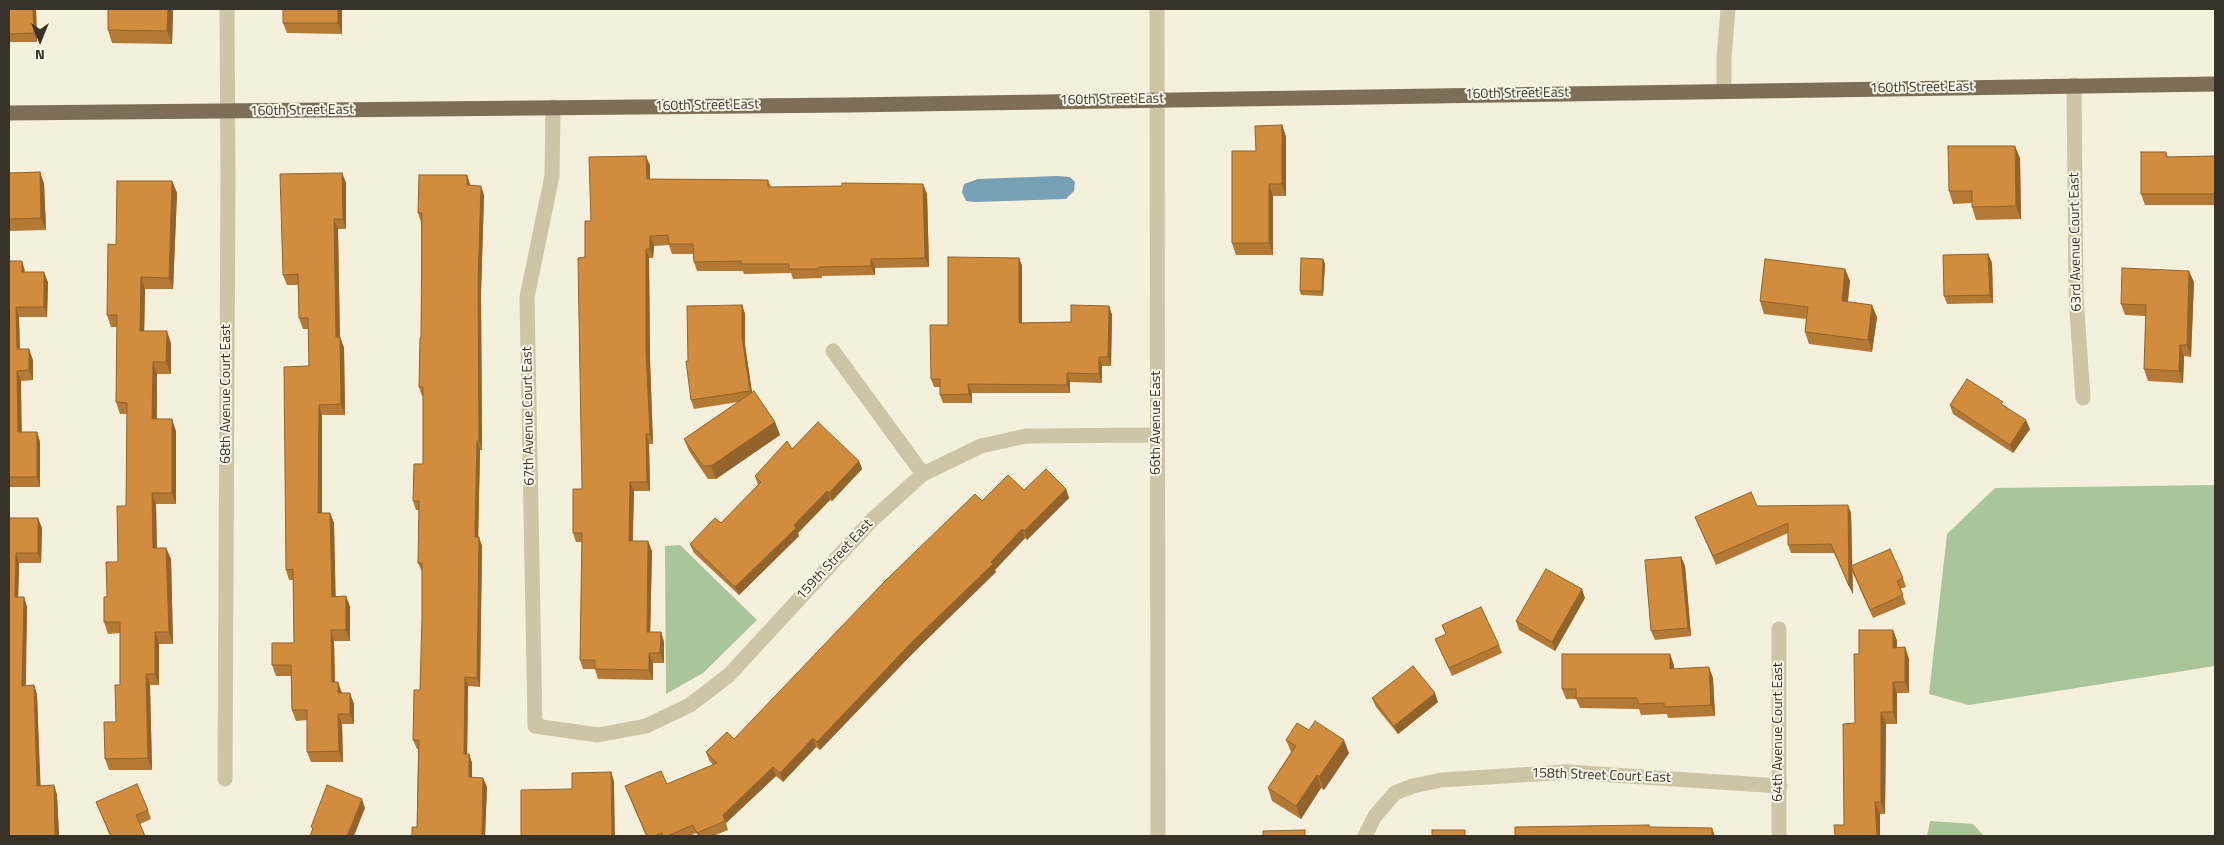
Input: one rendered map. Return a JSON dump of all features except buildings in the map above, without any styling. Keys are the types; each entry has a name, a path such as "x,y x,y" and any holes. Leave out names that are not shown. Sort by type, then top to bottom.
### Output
{"main road":[{"name":"160th Street East","path":"9,113 553,108 2215,84"}],"street":[{"name":"68th Avenue Court East","path":"225,779 227,9"},
{"name":"66th Avenue East","path":"1157,9 1158,836"},
{"path":"1724,91 1724,58 1728,9"},
{"name":"63rd Avenue Court East","path":"2074,85 2076,296 2083,398"},
{"name":"67th Avenue Court East","path":"535,726 527,296 552,176 553,108"},
{"path":"833,352 923,474"},
{"name":"159th Street East","path":"535,726 598,735 646,726 690,705 729,675 872,520 923,474 981,446 1026,436 1157,435"},
{"name":"64th Avenue Court East","path":"1779,629 1779,836"},
{"name":"158th Street Court East","path":"1366,836 1375,816 1395,793 1413,786 1442,780 1567,772 1780,786"}],"green space":[{"path":"2215,485 2215,666 1969,705 1929,694 1947,534 1995,488"},
{"path":"680,545 757,620 703,673 666,694 665,546"},
{"path":"1930,821 1973,824 1984,836 1927,836"}],"water":[{"path":"1070,177 1075,182 1074,191 1066,199 975,202 966,201 962,192 964,184 978,179"}]}
